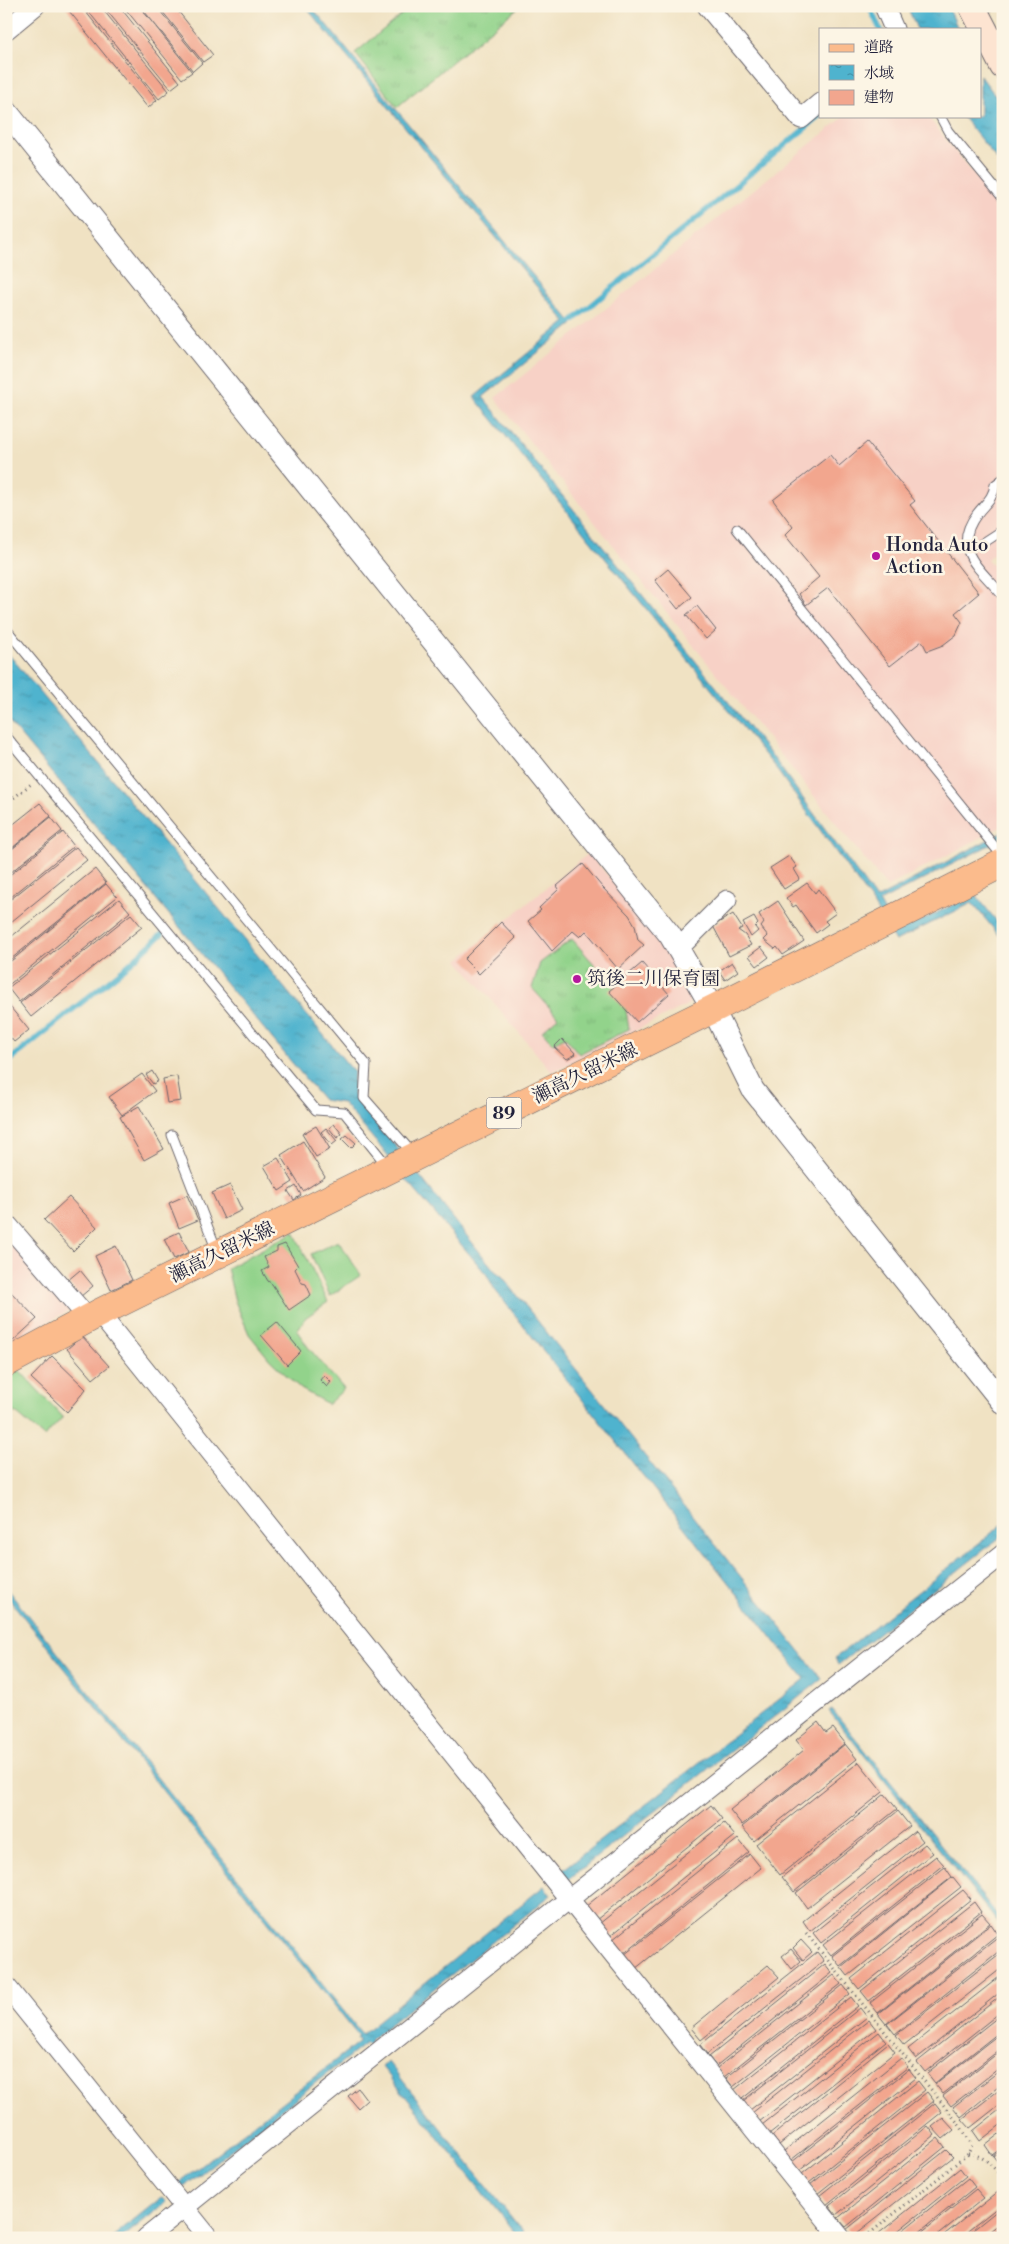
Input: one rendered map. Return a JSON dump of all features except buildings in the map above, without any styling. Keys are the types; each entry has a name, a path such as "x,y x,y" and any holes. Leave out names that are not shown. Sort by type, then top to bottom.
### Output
{"main road":[{"path":"972,6 1003,66"},
{"name":"瀬高久留米線","path":"6,1363 93,1316 713,1009 1001,857"}],"street":[{"path":"6,30 35,6"},
{"path":"707,6 801,119 819,105"},
{"path":"884,6 894,28"},
{"path":"6,111 670,935 713,1009 753,1090 1003,1403"},
{"path":"678,949 727,900"},
{"path":"6,1223 93,1316 841,2238"},
{"path":"146,2238 1003,1554"},
{"path":"6,1986 209,2238"}],"lane":[{"path":"941,118 948,131 1003,198"},
{"path":"1003,479 995,485 994,496 977,513 966,531 965,540 966,551 1003,596"},
{"path":"738,529 1001,857"},
{"path":"980,545 1003,530"},
{"path":"6,630 366,1064 364,1098 415,1157"},
{"path":"6,736 316,1110 344,1112 390,1170"},
{"path":"172,1135 218,1254"}],"path":[{"path":"6,804 40,777"},
{"path":"806,1933 961,2127 972,2145 967,2154 864,2238"},
{"path":"967,2154 977,2154 986,2159 1003,2179"}],"shaded area":[{"path":"843,118 929,118 1003,211 1003,548 987,559 1003,579 1003,826 887,887 495,398"},
{"name":"筑後二川保育園","path":"589,853 654,931 691,997 689,1004 552,1072 458,960"},
{"path":"6,1239 70,1310 6,1344"}],"green space":[{"path":"412,6 520,6 397,107 355,53"},
{"path":"572,939 624,998 629,1029 579,1054 565,1037 553,1043 542,1031 558,1017 532,988 540,963"},
{"path":"294,1232 328,1302 305,1318 297,1331 308,1347 344,1389 328,1404 301,1389 270,1360 249,1334 235,1301 227,1268"},
{"path":"338,1241 361,1275 330,1296 311,1254"},
{"path":"19,1370 63,1417 44,1437 15,1412 6,1421 6,1377"}],"water":[{"path":"305,6 311,6 573,324 483,397 775,760 876,899 1003,832 1003,838 879,902 896,933 975,894 1003,929 1003,940 972,903 895,941 872,902 774,766 474,397 566,322"},
{"path":"907,6 948,6 958,28 917,28"},
{"path":"982,78 1003,106 1003,167 964,118 982,118"},
{"path":"6,651 354,1072 353,1095 495,1271 502,1276 822,1679 565,1882 559,1873 805,1679 495,1290 487,1275 343,1103 323,1100 6,718"},
{"path":"1003,1524 1003,1535 838,1665 835,1658"},
{"path":"6,1588 362,2034 544,1886 551,1895 370,2040 371,2042 368,2045 366,2043 180,2190 176,2185 360,2041 357,2037 359,2036 6,1595"},
{"path":"832,1709 1003,1922 1003,1929 829,1711"},
{"path":"388,2062 528,2238 519,2238 382,2067"},
{"path":"162,2197 167,2202 122,2238 111,2238"}],"waterway":[{"path":"869,6 880,28"},
{"path":"571,322 819,117"},
{"path":"6,1063 126,967 162,934"}],"place":[{"name":"Honda Auto Action","path":"876,556"},
{"name":"筑後二川保育園","path":"577,979"}]}
